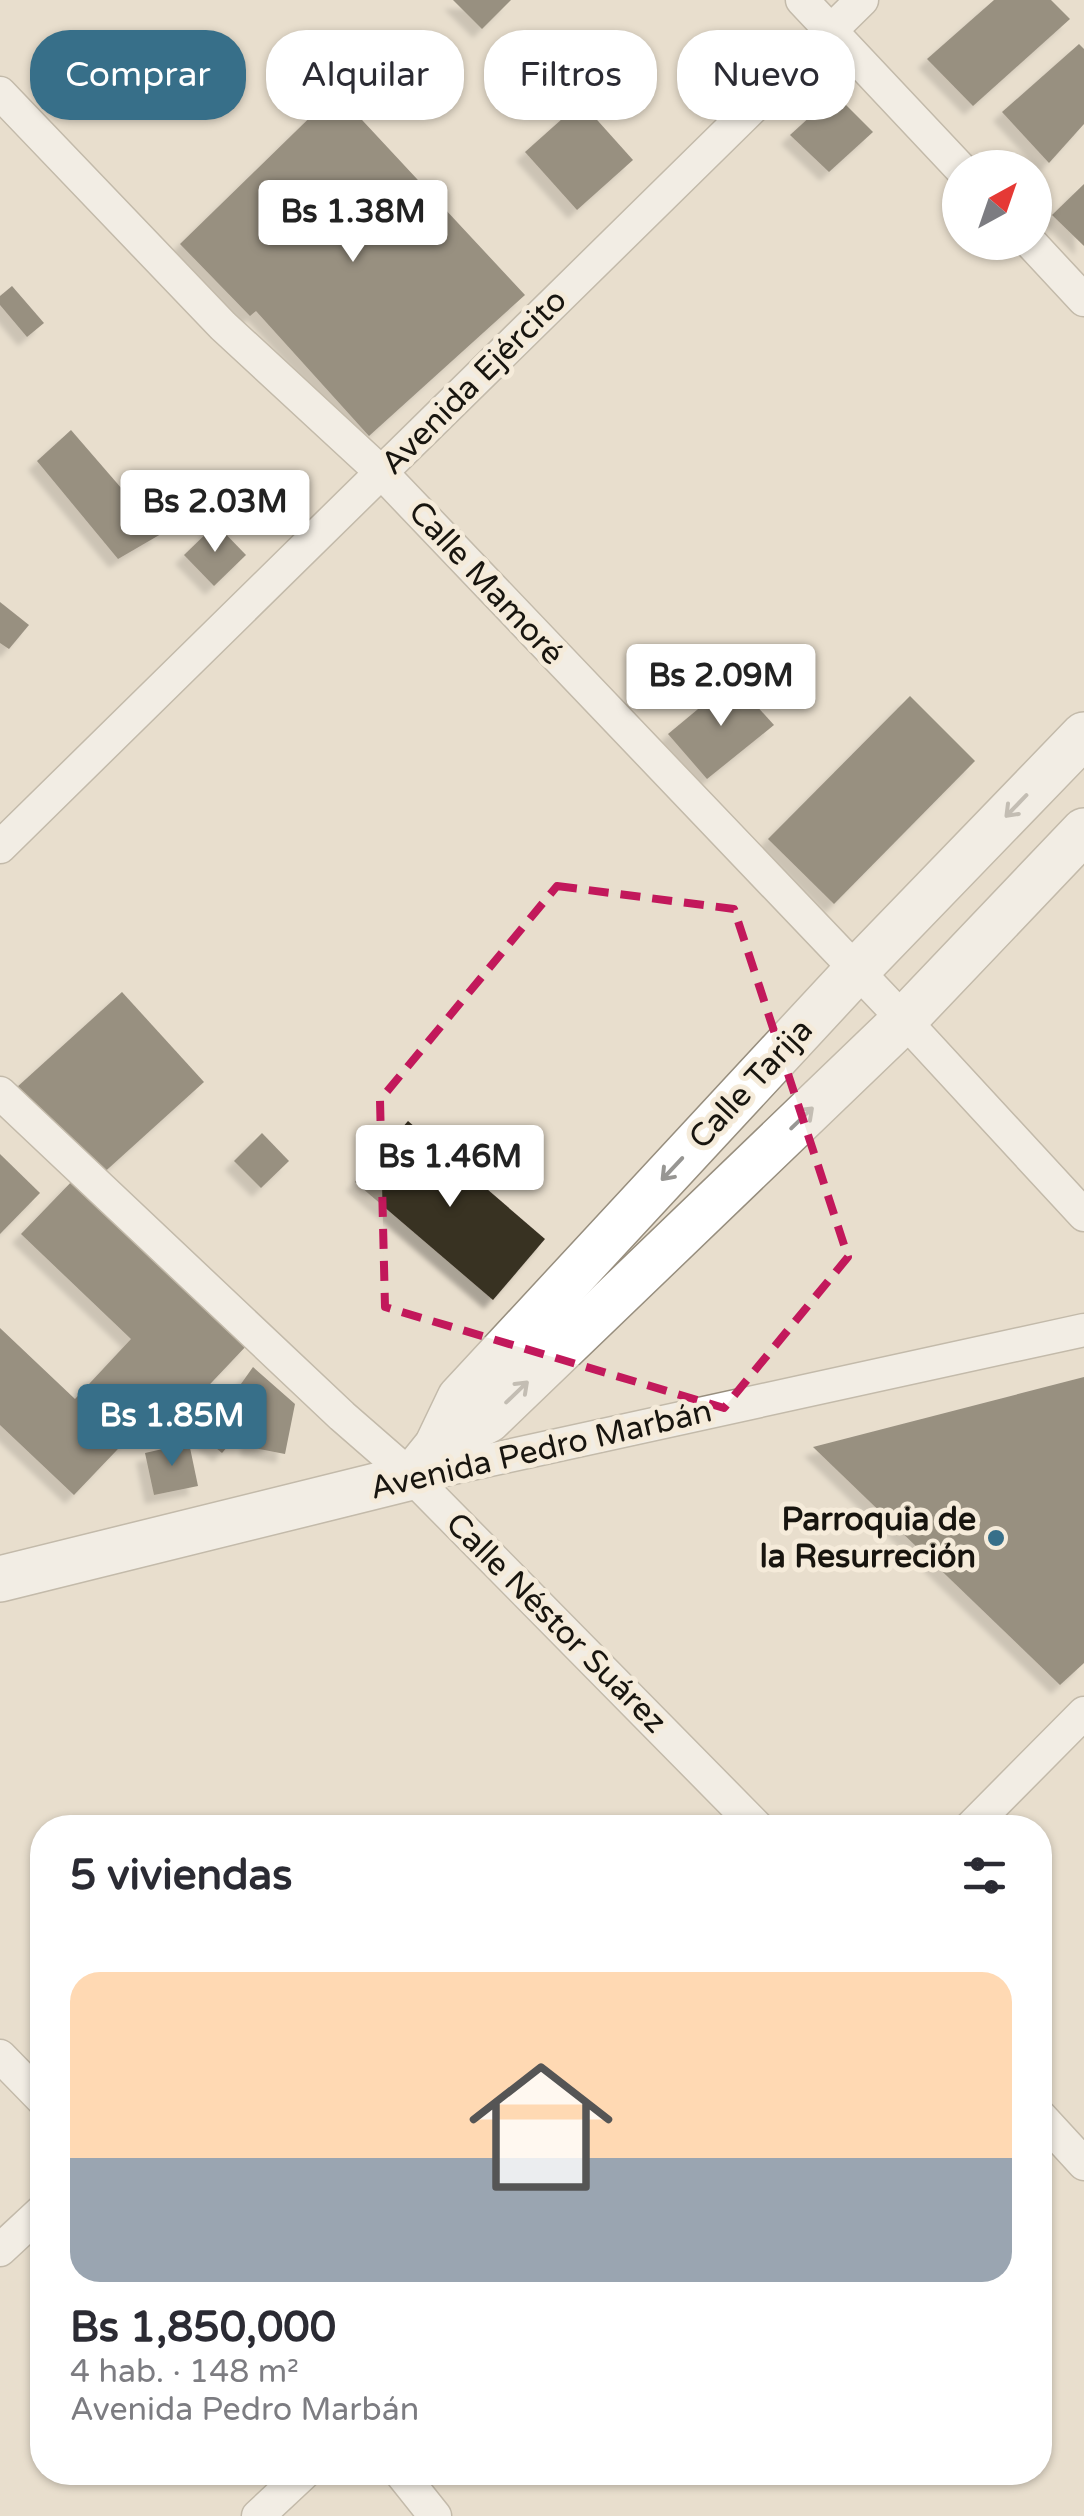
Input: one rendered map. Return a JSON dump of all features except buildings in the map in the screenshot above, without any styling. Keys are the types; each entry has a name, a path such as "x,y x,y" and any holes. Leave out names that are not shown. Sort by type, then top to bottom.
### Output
{"street":[{"path":"802,0 829,30"},
{"name":"Avenida Ejército","path":"831,30 862,0"},
{"path":"855,57 943,150"},
{"name":"Calle Mamoré","path":"0,93 223,326 382,472 904,1020 1084,1215"},
{"name":"Avenida Ejército","path":"0,847 740,120"},
{"path":"1047,260 1084,300"},
{"name":"Calle Tarija","path":"424,1462 460,1398 855,972 1084,736"},
{"name":"Calle Tarija","path":"424,1462 488,1420 904,1020 1084,831"},
{"name":"Calle Néstor Suárez","path":"0,1092 342,1416 424,1462 746,1815"},
{"name":"Avenida Pedro Marbán","path":"0,1579 424,1462 1084,1330"},
{"path":"983,1815 1084,1713"},
{"path":"0,2056 30,2087"},
{"path":"1052,2129 1084,2164"},
{"path":"0,2250 30,2222"},
{"path":"258,2516 291,2485"},
{"path":"410,2485 435,2516"}],"highlighted area":[{"path":"557,886 734,909 848,1257 724,1408 385,1307 380,1100"}],"place":[{"name":"Parroquia de la Resurreción","path":"996,1538"}]}
